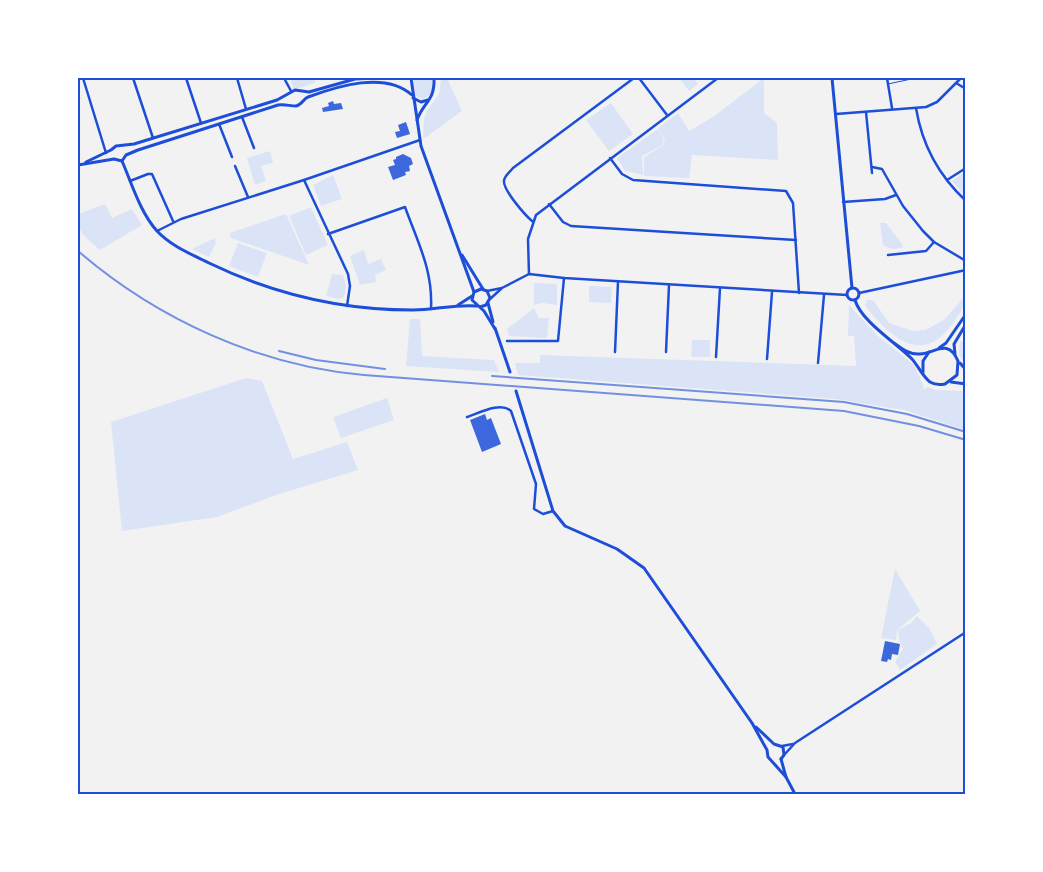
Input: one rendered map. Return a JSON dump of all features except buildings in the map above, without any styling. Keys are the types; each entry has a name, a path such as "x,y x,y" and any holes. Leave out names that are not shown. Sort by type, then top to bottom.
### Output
{"street":[{"path":"83,78 106,153"},
{"path":"133,78 153,138"},
{"path":"186,78 201,123"},
{"path":"237,78 246,109"},
{"path":"284,78 291,104"},
{"path":"341,78 342,82"},
{"path":"78,165 106,153 116,146 153,138 246,109 297,90 301,92 342,82 375,78"},
{"path":"382,78 400,78"},
{"path":"411,78 412,96 416,107 420,140 473,294 474,302 495,329"},
{"path":"532,221 506,190 505,177 513,168 634,78"},
{"path":"639,78 667,115"},
{"path":"529,274 528,239 532,221 549,204 718,78"},
{"path":"832,78 852,288 849,290 848,295"},
{"path":"887,78 892,108"},
{"path":"836,114 932,105 960,78"},
{"path":"417,126 422,108 430,100 434,92 435,79"},
{"path":"122,160 126,155 218,124 278,105 299,105 303,100 356,84 379,82 401,87 421,102 430,100"},
{"path":"956,83 966,89"},
{"path":"301,92 303,100"},
{"path":"916,108 924,140 934,163 966,201"},
{"path":"866,112 872,172"},
{"path":"242,117 254,148"},
{"path":"218,124 232,157"},
{"path":"157,231 173,221 304,180 420,140"},
{"path":"123,146 126,155"},
{"path":"111,150 114,160"},
{"path":"610,158 622,174 633,180 786,191 793,203 799,293"},
{"path":"83,163 122,160"},
{"path":"122,160 144,212 157,231 187,252 244,280 294,296 347,306 382,309 431,309 479,306 489,302 502,288 529,274 618,282 848,295"},
{"path":"236,166 248,198"},
{"path":"872,167 882,169 912,219 934,242 966,261"},
{"path":"947,180 966,168"},
{"path":"130,180 152,174 173,221"},
{"path":"304,180 348,274 350,286 347,306"},
{"path":"843,202 885,199 896,195"},
{"path":"549,204 563,222 571,226 796,240"},
{"path":"328,234 405,207 430,274 432,288 431,309"},
{"path":"888,255 926,251 934,242"},
{"path":"455,244 485,290 495,329 510,372"},
{"path":"852,288 859,293 966,270"},
{"path":"507,341 558,341 560,337 564,278"},
{"path":"615,352 618,282"},
{"path":"666,352 669,285"},
{"path":"453,307 473,294 502,288"},
{"path":"716,356 720,288"},
{"path":"767,359 772,292"},
{"path":"855,300 859,293"},
{"path":"818,363 824,295"},
{"path":"848,295 850,299 855,300 860,310 935,384 950,382 966,384"},
{"path":"894,343 914,354 929,352 939,348 946,343 966,314"},
{"path":"966,324 954,344 955,355 966,370"},
{"path":"939,348 945,348 955,355"},
{"path":"924,374 923,361 929,352"},
{"path":"950,382 957,375 958,361"},
{"path":"516,392 554,511 565,526 617,549 644,568 752,723 767,750 768,756 786,777 795,794"},
{"path":"467,417 500,407 511,411 536,484 534,509 542,514 554,511"},
{"path":"774,761 781,759 795,743 966,632"},
{"path":"752,723 774,744 782,746 795,743"},
{"path":"767,750 774,744"},
{"path":"782,746 784,754"},
{"path":"781,759 786,777"}],"lane":[{"path":"888,84 916,78"}],"shaded area":[{"path":"290,78 313,78 315,83 294,90"},
{"path":"413,78 432,78 432,91 428,97 421,99 415,95"},
{"path":"441,78 447,78 462,111 423,139 424,119 427,111 439,94"},
{"path":"679,78 694,78 698,84 689,91"},
{"path":"764,78 764,113 777,123 778,160 692,155 689,178 644,176 644,157 662,146 665,139 658,128 678,113 689,131 713,117"},
{"path":"611,103 633,134 609,151 586,120"},
{"path":"658,129 664,139 661,146 642,156 643,175 625,171 617,158"},
{"path":"270,151 273,163 261,166 266,181 255,185 247,158"},
{"path":"965,172 965,196 952,181"},
{"path":"333,175 342,199 321,206 313,185"},
{"path":"105,204 112,218 132,209 142,225 100,250 81,231 78,214"},
{"path":"311,207 328,245 306,255 289,216"},
{"path":"286,214 309,265 231,238 230,233"},
{"path":"880,223 886,223 903,248 892,249 883,245"},
{"path":"215,238 216,243 209,257 192,249"},
{"path":"238,243 267,253 258,277 229,266"},
{"path":"364,250 368,264 381,259 386,270 375,275 376,282 360,285 350,256"},
{"path":"332,274 343,275 346,286 344,297 340,299 326,296"},
{"path":"534,283 557,284 557,305 542,303 534,305"},
{"path":"589,286 612,287 611,303 589,302"},
{"path":"965,296 962,310 945,333 936,340 919,345 910,344 891,333 872,315 865,304 867,300 873,300 889,323 913,331 925,330 944,320"},
{"path":"849,305 878,336 914,365 924,387 922,390 928,387 936,390 965,391 965,430 904,410 836,399 518,375 515,363 540,363 540,355 856,366 854,336 848,336"},
{"path":"534,308 539,318 549,318 547,338 509,336 507,329"},
{"path":"410,319 420,319 422,356 494,360 499,372 406,366"},
{"path":"692,340 710,340 710,357 691,357"},
{"path":"960,341 965,343 965,365 959,355"},
{"path":"246,378 262,381 293,459 347,442 358,470 276,495 217,517 122,531 111,422"},
{"path":"387,398 394,420 341,438 333,417"},
{"path":"895,569 920,611 897,630 896,640 881,638"},
{"path":"917,616 929,628 937,644 900,670 895,662 903,649 899,640 898,630 911,623"}],"railway":[{"path":"78,251 141,298 211,335 248,350 325,370 364,375 844,411 919,426 966,440"},
{"path":"279,351 316,360 385,369"},
{"path":"492,376 844,402 907,414 966,432"}]}
